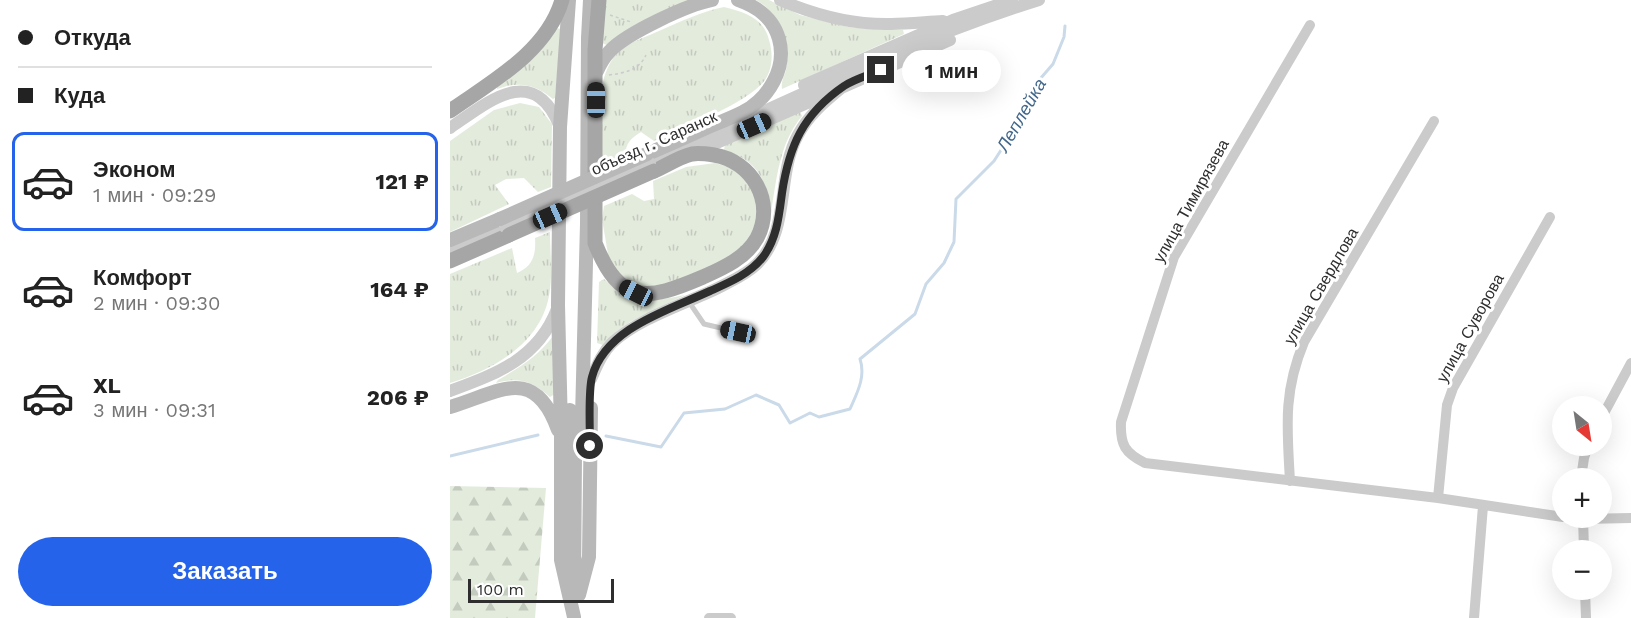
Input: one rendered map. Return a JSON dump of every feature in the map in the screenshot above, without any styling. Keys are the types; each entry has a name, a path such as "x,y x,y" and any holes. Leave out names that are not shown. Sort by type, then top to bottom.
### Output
{"main road":[{"path":"450,111 522,58 545,32 562,0"},
{"path":"569,0 560,127 558,305 561,560 574,618"},
{"path":"574,618 575,455 570,419 566,235 569,106 577,0"},
{"path":"596,74 609,52 619,43 688,8 712,0"},
{"path":"450,261 505,227 650,163 745,111 762,97 773,83 780,65 782,49 778,36 764,13 738,0"},
{"path":"575,455 582,417 587,224 587,61 596,4"},
{"path":"574,618 589,557 596,4"},
{"path":"594,243 603,264 612,277 636,293 650,295 670,291 722,269 745,254 757,237 763,220 760,189 742,165 726,157 693,154 650,163"},
{"path":"450,240 505,227"},
{"path":"450,407 507,387 530,391 539,397 549,409 561,440"}],"street":[{"path":"780,0 814,13 859,23 889,25 953,20"},
{"name":"объезд г. Саранск","path":"650,163 872,63 1014,4 1039,0"},
{"path":"745,111 953,20 1014,4"},
{"path":"693,154 960,36 1014,4"},
{"name":"улица Тимирязева","path":"1290,481 1145,463 1133,458 1124,448 1120,435 1121,422 1174,258 1310,26"},
{"path":"591,378 597,364 613,342 646,321 742,275 762,258 775,233 788,159 798,134 821,105 845,85"},
{"path":"450,128 490,100 512,91 521,90 548,104 560,127"},
{"name":"улица Свердлова","path":"1290,481 1287,413 1289,389 1295,363 1315,322 1434,121"},
{"name":"улица Суворова","path":"1438,498 1447,405 1453,388 1550,217"},
{"path":"450,251 505,227"},
{"path":"450,391 509,366 526,355 552,323 558,305"},
{"path":"1612,398 1631,363"},
{"path":"1290,481 1438,498 1552,515"},
{"path":"1474,618 1483,506"},
{"path":"1612,518 1631,518"},
{"path":"1585,600 1586,618"},
{"path":"709,618 731,618"}],"lane":[{"path":"689,301 704,324 738,332"}],"path":[{"path":"596,4 630,21 642,30"},
{"path":"596,74 617,74 632,69 642,64 646,55"}],"green space":[{"path":"605,0 692,0 636,25 607,45 602,43"},
{"path":"756,0 769,0 800,15 849,27 903,30 904,34 782,89 787,60 785,39 778,21"},
{"path":"724,7 752,17 763,26 772,55 770,71 765,80 757,89 730,106 654,141 641,132 630,141 625,155 601,165 600,101 602,85 614,57 637,40 691,17"},
{"path":"556,28 561,29 555,98 526,85 512,85 497,89 497,86"},
{"path":"520,103 539,107 552,124 551,187 538,192 524,178 506,179 495,185 509,204 450,232 450,141 494,110"},
{"path":"800,112 802,116 788,138 780,162 771,212 763,181 758,173 745,160 724,150 725,144"},
{"path":"715,163 738,170 754,193 757,219 747,243 723,262 671,284 644,289 622,278 609,260 602,219 604,206 632,194 644,201 654,199 653,181 686,167"},
{"path":"550,232 549,296 536,328 512,353 498,362 482,371 450,383 450,274 512,248 517,273 530,263 535,250 535,238"},
{"path":"604,279 624,293 642,299 662,299 685,295 630,322 603,345 597,343 599,282"},
{"path":"554,335 555,394 550,397 537,387 525,382 512,380 496,383 535,355"},
{"path":"450,486 546,488 535,618 450,618"}],"waterway":[{"name":"Леплейка","path":"606,436 661,447 684,413 725,409 756,395 779,405 790,423 810,413 819,417 850,409 861,379 860,359 915,314 926,284 944,263 954,242 956,199 994,161 1014,130 1040,79 1053,64 1064,37 1065,26"},
{"name":"Леплейка","path":"450,456 538,435"}],"route":[{"path":"590,446 591,378 605,352 613,342 646,321 726,284 757,264 775,233 788,159 798,134 821,105 845,85 881,70"}]}
